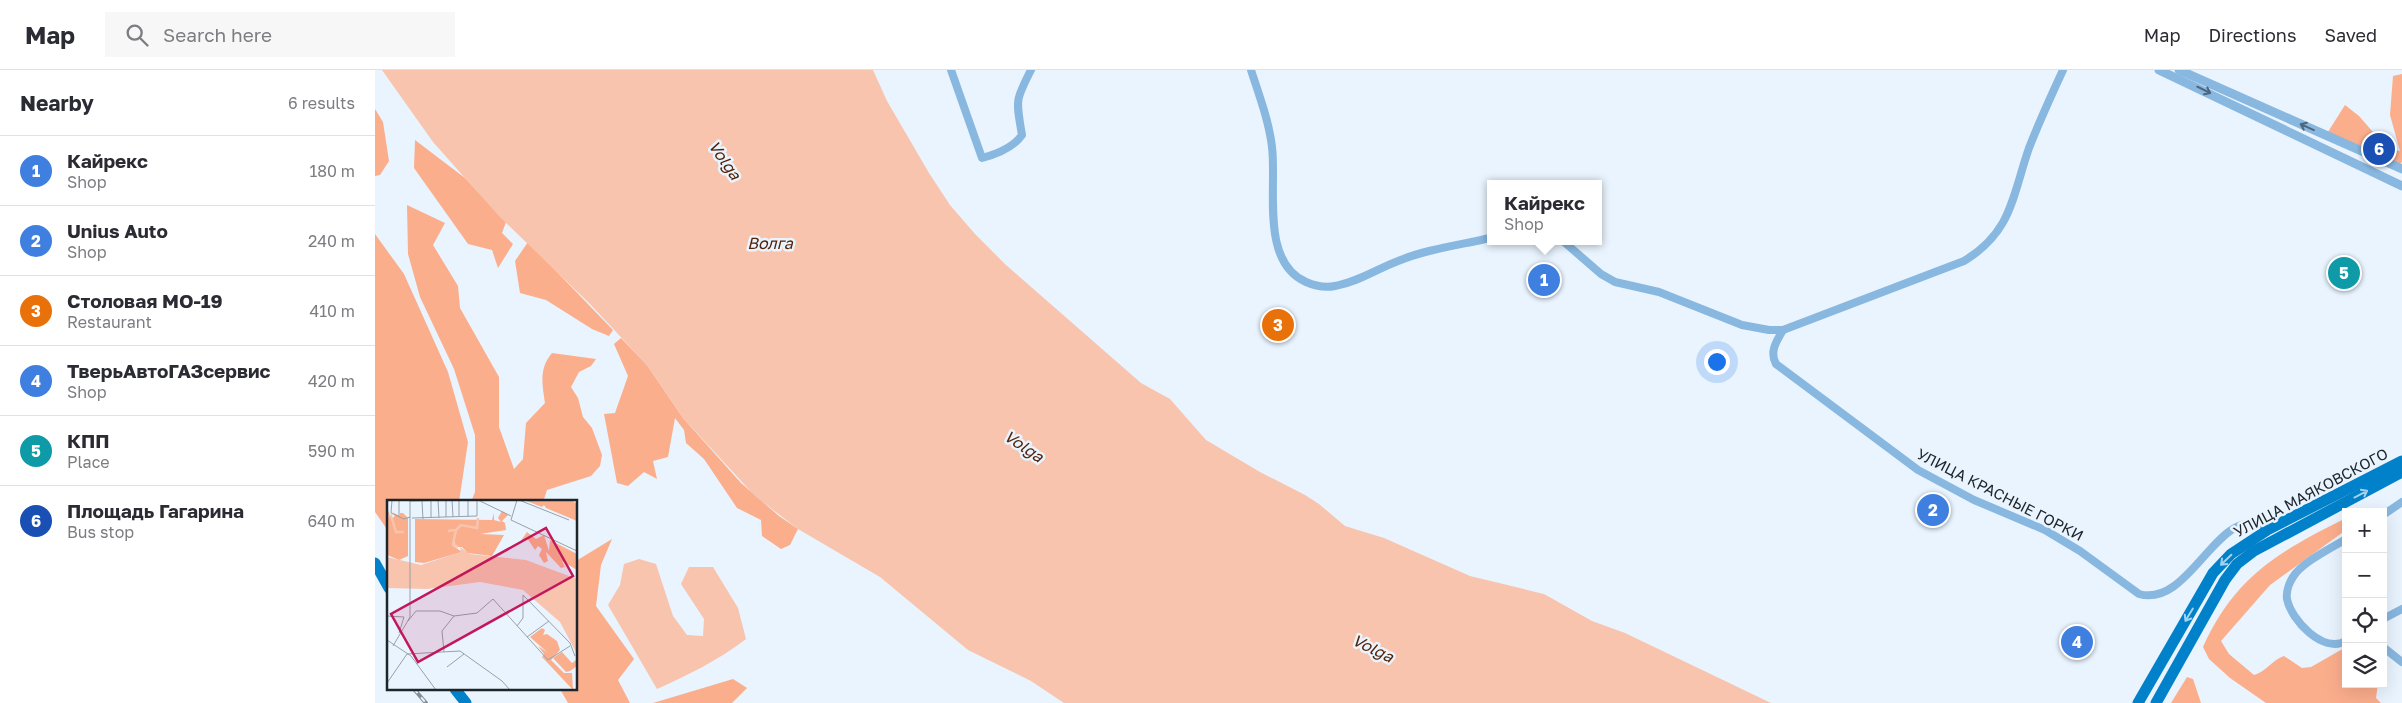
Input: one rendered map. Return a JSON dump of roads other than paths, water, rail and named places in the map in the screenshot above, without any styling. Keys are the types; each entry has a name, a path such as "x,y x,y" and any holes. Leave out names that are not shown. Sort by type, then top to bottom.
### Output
{"main road":[{"name":"УЛИЦА МАЯКОВСКОГО","path":"2138,703 2213,573 2241,546 2269,529 2402,461"},
{"name":"УЛИЦА МАЯКОВСКОГО","path":"2155,703 2225,580 2237,564 2254,551 2402,472"},
{"path":"375,563 387,584"},
{"path":"456,690 466,703"}],"street":[{"path":"951,70 982,158 1003,150 1018,141 1022,134 1017,103 1019,92 1031,70"},
{"path":"1251,70 1272,148 1274,228 1283,263 1296,277 1319,286 1335,286 1423,253 1487,239"},
{"path":"1568,245 1601,274 1615,282 1659,292 1746,327 1783,330 1963,261 1985,246 2003,226 2009,214 2029,149 2063,70"},
{"path":"2159,70 2402,186"},
{"path":"2179,70 2402,169"},
{"name":"УЛИЦА КРАСНЫЕ ГОРКИ","path":"1783,330 1774,348 1773,357 1776,364 1844,413 1902,459 1974,500 2045,530 2065,541 2139,594 2153,596 2171,589 2223,536 2236,527 2249,523 2269,529"},
{"path":"2387,512 2402,502"},
{"path":"2342,542 2299,570 2292,578 2287,597 2289,605 2313,636 2330,644 2342,642"},
{"path":"2387,618 2402,609"},
{"path":"2387,650 2402,662"}],"water":[{"name":"Волга","path":"382,70 873,70 887,101 929,173 950,205 975,234 1006,265 1141,383 1170,399 1206,440 1260,472 1305,495 1345,526 1384,538 1470,576 1544,594 1592,621 1625,633 1771,703 1064,703 1031,681 968,650 880,577 798,529 755,496 683,418 647,365 589,303 499,216 433,142"},
{"path":"639,559 656,564 673,616 687,635 703,636 704,619 681,584 689,567 713,567 738,608 746,639 703,667 657,689 608,605 620,585 624,564"}],"railway":[{"path":"415,690 426,703"}],"place":[{"name":"Площадь Гагарина","path":"2379,149"},
{"name":"КПП","path":"2344,273"},
{"name":"Кайрекс","path":"1544,280"},
{"name":"Столовая МО-19","path":"1278,325"},
{"name":"Unius Auto","path":"1933,510"},
{"name":"ТверьАвтоГАЗсервис","path":"2077,642"}],"water label":[{"name":"Volga","path":"725,160"},
{"name":"Volga","path":"1024,446"},
{"name":"Volga","path":"1373,648"}]}
